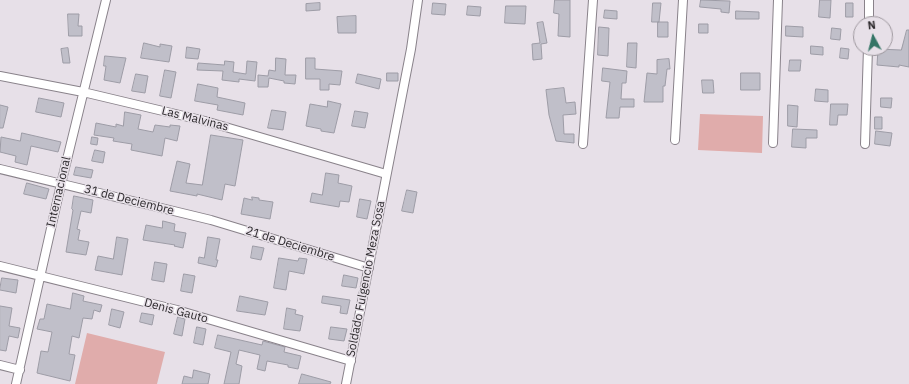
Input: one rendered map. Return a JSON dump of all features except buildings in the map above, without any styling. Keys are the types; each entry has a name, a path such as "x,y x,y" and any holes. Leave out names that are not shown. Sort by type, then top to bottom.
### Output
{"street":[{"name":"Internacional","path":"16,384 61,184 106,0"},
{"name":"Soldado Fulgencio Meza Sosa","path":"346,384 411,50 418,0"},
{"path":"583,144 593,0"},
{"path":"675,140 683,0"},
{"path":"773,142 778,0"},
{"path":"869,16 870,0"},
{"path":"865,144 868,56"},
{"name":"Las Malvinas","path":"0,76 83,92 212,123 386,174"},
{"name":"31 de Deciembre","path":"0,169 211,220"},
{"name":"21 de Deciembre","path":"211,220 369,268"},
{"name":"Denis Gauto","path":"0,266 177,310 351,361"},
{"path":"0,365 20,370"}],"shaded area":[{"path":"700,114 763,116 762,153 698,150"},
{"path":"87,333 165,352 157,384 75,384"}]}
